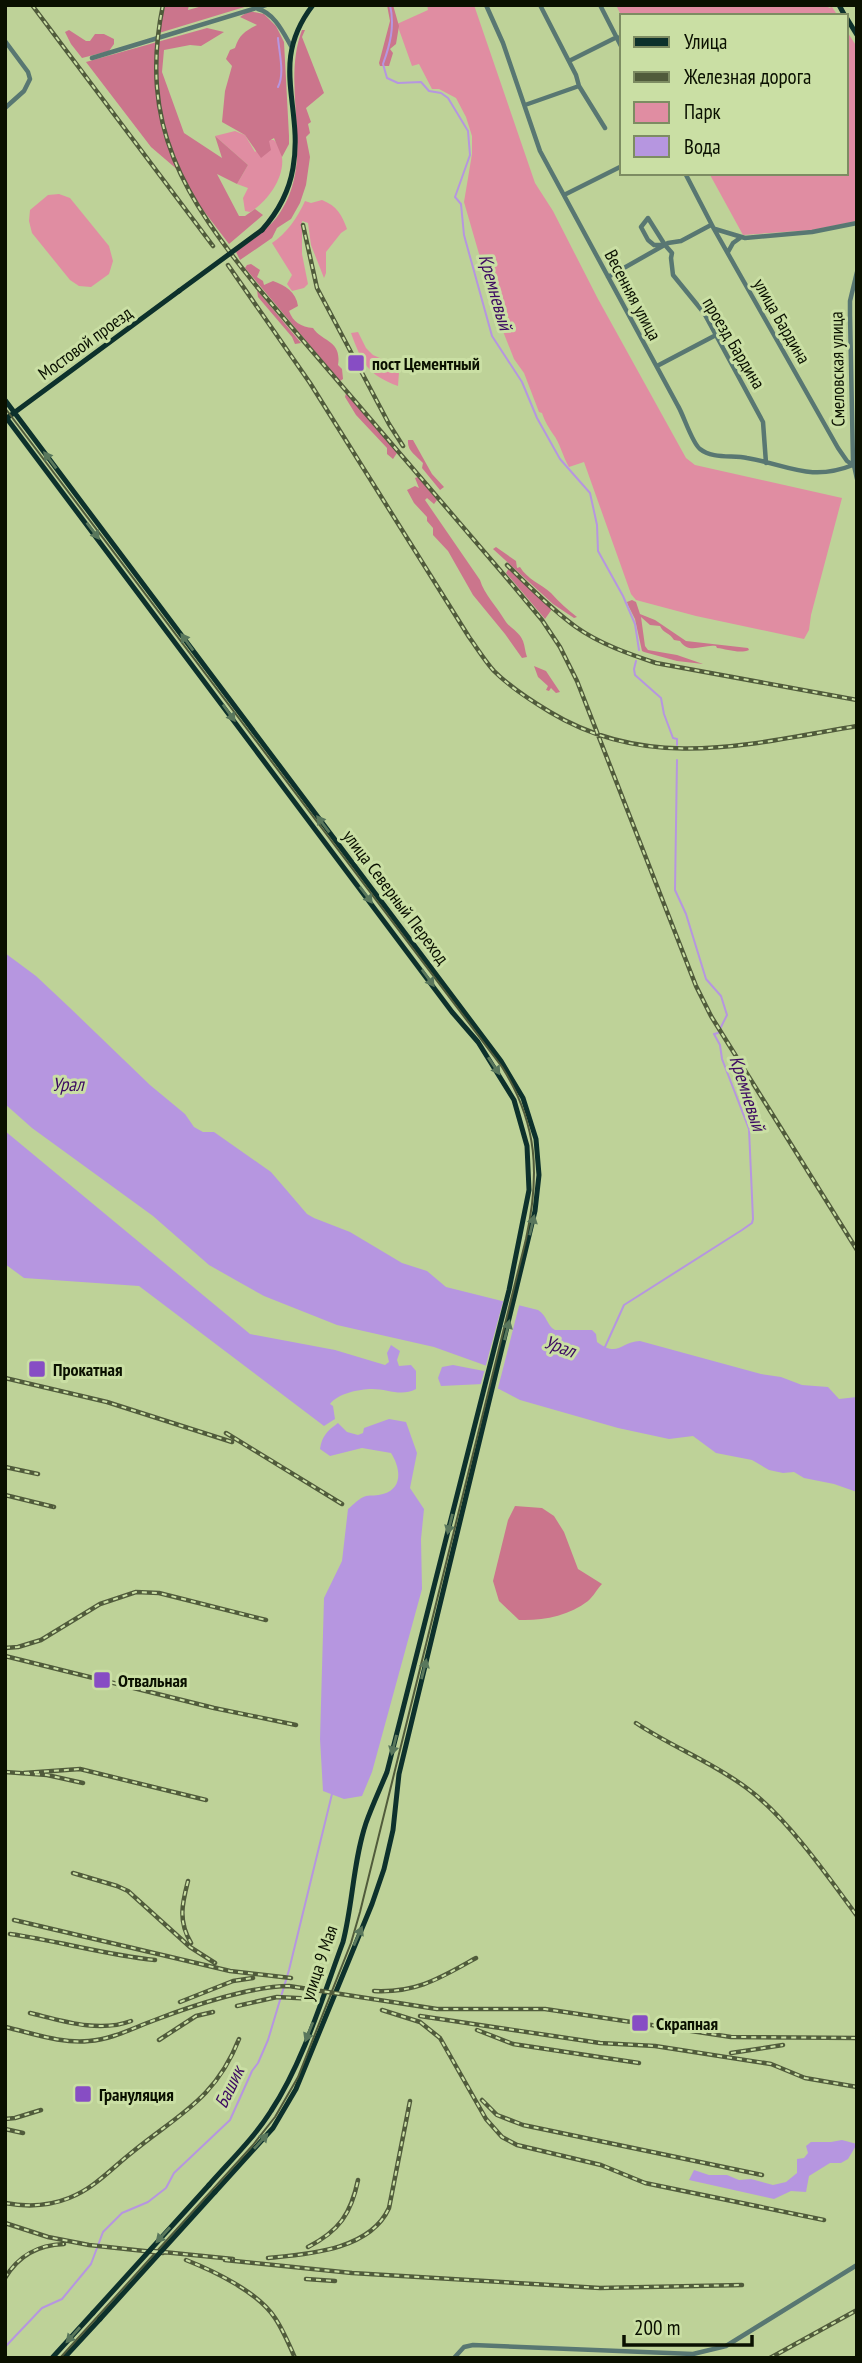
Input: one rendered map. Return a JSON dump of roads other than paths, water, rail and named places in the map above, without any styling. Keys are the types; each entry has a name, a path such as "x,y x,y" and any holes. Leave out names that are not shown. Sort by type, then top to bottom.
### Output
{"main road":[{"path":"291,46 313,5"},
{"name":"Мостовой проезд","path":"6,417 262,230 275,214 285,197 294,167 289,65 291,46"},
{"name":"улица Северный Переход","path":"5,400 483,1034 514,1081 529,1114 536,1139 538,1175 535,1211 517,1292 466,1458"},
{"name":"улица Северный Переход","path":"6,417 452,1012 478,1042 514,1100 525,1133 530,1166 527,1207 481,1415 472,1468"},
{"name":"улица 9 Мая","path":"52,2358 253,2136 286,2085 343,1942 366,1823 387,1772 466,1458"},
{"name":"улица 9 Мая","path":"64,2358 273,2128 296,2089 384,1869 393,1830 399,1774 472,1468"}],"street":[{"path":"92,58 266,5"},
{"name":"Весенняя улица","path":"486,5 503,43 537,144 699,449 712,455 744,457 789,469 838,471 853,465"},
{"path":"540,5 579,86 605,128"},
{"path":"600,5 620,44"},
{"path":"253,9 268,14 291,46"},
{"path":"569,61 617,37"},
{"path":"5,41 28,72 30,79 24,91 5,108"},
{"path":"525,105 579,86"},
{"path":"564,195 620,167"},
{"name":"улица Бардина","path":"686,175 727,253 838,448 853,465 857,479"},
{"name":"проезд Бардина","path":"665,245 657,247 645,236 641,226 648,218 672,253 673,275 704,313 764,422 766,463"},
{"path":"608,277 665,245 713,227 742,237 812,232 857,223"},
{"path":"727,253 733,243 742,237"},
{"path":"672,253 681,241"},
{"name":"Смеловская улица","path":"853,465 854,344 850,301 857,272"},
{"path":"657,366 716,335"},
{"path":"454,2358 464,2347 473,2345 693,2354 726,2346 857,2265"}],"water":[{"name":"Урал","path":"5,953 36,976 150,1085 185,1114 194,1127 203,1132 214,1132 271,1172 307,1214 350,1232 402,1263 427,1271 446,1287 538,1310 555,1330 592,1330 596,1334 597,1342 610,1349 640,1341 781,1377 802,1385 828,1387 839,1399 857,1397 857,1492 804,1478 794,1472 769,1470 752,1460 716,1453 693,1436 669,1439 618,1428 520,1400 483,1384 441,1386 438,1378 442,1367 453,1365 484,1371 487,1366 434,1347 337,1325 264,1296 209,1265 153,1216 32,1128 5,1104"},
{"path":"5,1131 250,1334 335,1350 385,1365 389,1362 387,1353 391,1345 400,1351 397,1360 399,1366 411,1365 416,1371 416,1389 400,1393 367,1389 343,1395 330,1404 333,1406 335,1419 324,1426 139,1286 24,1278 5,1264"},
{"path":"389,1419 406,1422 417,1453 410,1488 424,1509 421,1539 422,1589 372,1772 362,1796 344,1799 323,1791 320,1739 324,1598 342,1561 348,1509 363,1497 390,1491 397,1482 398,1471 391,1453 362,1448 330,1456 320,1449 326,1434 338,1423 347,1432 358,1435 363,1433 364,1428"},
{"path":"842,2140 857,2144 848,2159 841,2163 830,2163 809,2176 806,2192 791,2191 774,2199 689,2180 694,2170 709,2175 727,2175 739,2180 751,2179 773,2185 786,2182 797,2173 797,2159 804,2158 808,2153 806,2146 811,2142"}],"waterway":[{"name":"Кремневый","path":"390,5 391,35 383,64 387,78 398,83 421,82 429,91 441,93 448,98 468,131 470,155 455,197 461,204 464,235 492,336 522,382 537,418 560,459 590,493 597,525 598,551 635,624 639,650"},
{"path":"278,38 281,69 278,87"},
{"name":"Кремневый","path":"636,661 635,675 661,698 664,714 673,738 677,739 677,745"},
{"name":"Кремневый","path":"605,1347 624,1305 742,1230 752,1223 753,1219 749,1129 714,1034 718,1033 727,1015 721,996 706,979 686,914 675,890 677,760"},
{"name":"Башик","path":"5,2347 42,2308 62,2299 91,2264 103,2232 122,2213 148,2202 166,2188 174,2173 230,2120 268,2040 289,1970 332,1794"}],"tram line":[{"path":"5,408 502,1067 523,1109 533,1150 534,1171 526,1239 360,1912 351,1943 298,2077 275,2117 253,2145 60,2358"}],"railway":[{"path":"32,5 213,246"},
{"path":"163,5 157,48 157,88 163,124 189,191 209,223 258,288 505,576 542,620 560,647 577,681 696,986 711,1016 857,1250"},
{"path":"303,225 317,288 403,446"},
{"path":"228,265 310,383 469,637 494,671 514,688 550,712 587,731 625,742 662,748 739,745 857,726"},
{"path":"507,565 576,627 625,652 656,663 857,700"},
{"path":"5,1378 107,1402 232,1442"},
{"path":"226,1433 342,1504"},
{"path":"5,1467 38,1474"},
{"path":"5,1495 54,1507"},
{"path":"5,1648 41,1640 100,1604 136,1592 159,1593 266,1620"},
{"path":"5,1656 214,1708 296,1725"},
{"path":"636,1723 721,1771 763,1801 806,1848 857,1916"},
{"path":"24,1773 80,1769 206,1800"},
{"path":"5,1772 47,1775 83,1783"},
{"path":"73,1873 128,1891 190,1947 215,1963"},
{"path":"188,1881 182,1912 184,1927 191,1943"},
{"path":"14,1920 230,1971 291,1978"},
{"path":"10,1934 155,1960"},
{"path":"374,1991 416,1987 476,1958"},
{"path":"180,2002 233,1981 253,1978"},
{"path":"5,2027 79,2042 98,2040 222,1998 258,1989 289,1986 437,2009 545,2009 731,2037 857,2038"},
{"path":"237,2006 277,1997 316,1999"},
{"path":"382,2010 420,2022 440,2038 486,2119 502,2137 517,2145 601,2165 645,2183 824,2220"},
{"path":"159,2040 196,2016 213,2012"},
{"path":"30,2013 94,2026 131,2021"},
{"path":"420,2016 600,2043 655,2046 771,2064 805,2078 857,2087"},
{"path":"477,2030 513,2044 639,2063"},
{"path":"5,2203 54,2203 78,2194 94,2184 193,2105 218,2077 239,2039"},
{"path":"731,2053 783,2045"},
{"path":"482,2100 497,2115 523,2125 762,2175"},
{"path":"268,2258 337,2247 368,2233 380,2222 389,2208 410,2101"},
{"path":"5,2119 41,2110"},
{"path":"5,2129 23,2133"},
{"path":"308,2247 328,2235 342,2220 352,2203 358,2180"},
{"path":"5,2223 48,2237 89,2245 163,2253"},
{"path":"5,2278 23,2257 46,2246 64,2244"},
{"path":"153,2251 233,2259"},
{"path":"186,2260 222,2276 247,2291 267,2308 283,2332 295,2358"},
{"path":"225,2260 352,2273 600,2288 742,2285"},
{"path":"306,2279 335,2281"},
{"path":"770,2358 857,2310"}],"place":[{"name":"пост Цементный","path":"356,363"},
{"name":"Прокатная","path":"37,1369"},
{"name":"Отвальная","path":"102,1680"},
{"name":"Скрапная","path":"640,2023"},
{"name":"Грануляция","path":"83,2094"}]}
